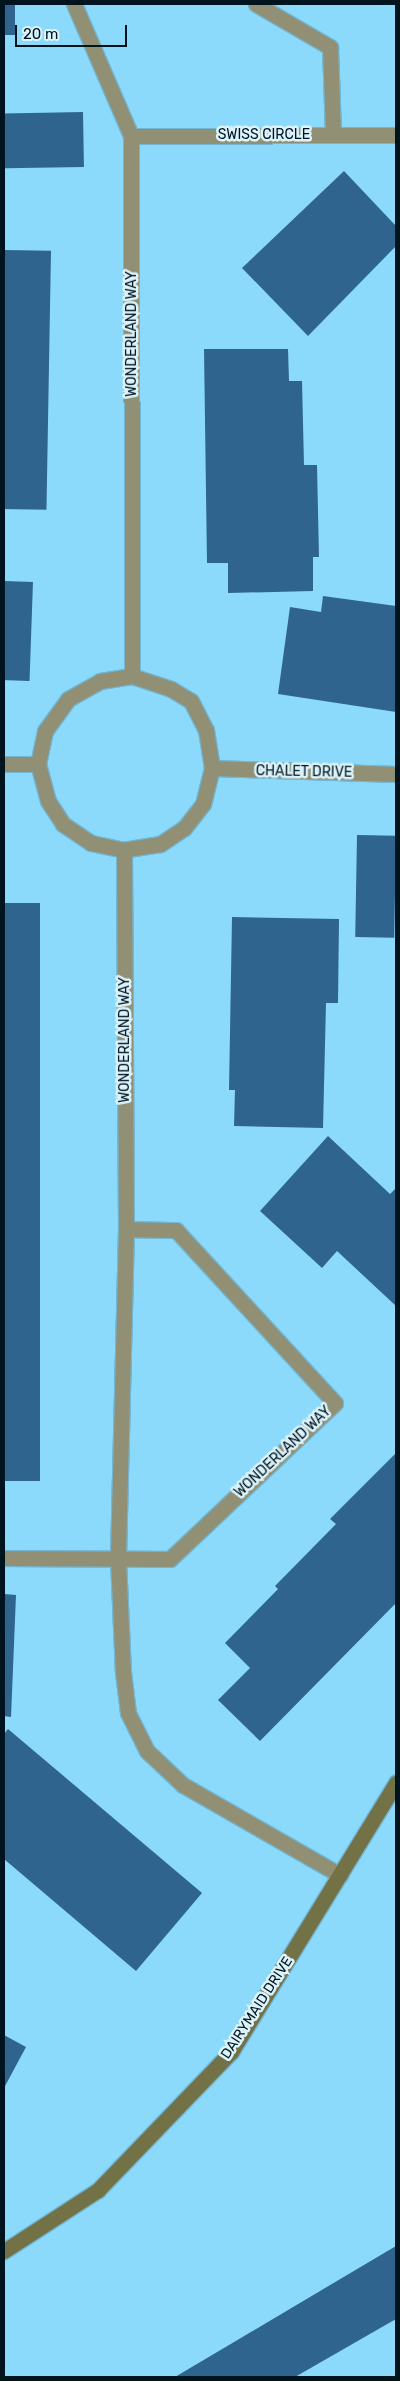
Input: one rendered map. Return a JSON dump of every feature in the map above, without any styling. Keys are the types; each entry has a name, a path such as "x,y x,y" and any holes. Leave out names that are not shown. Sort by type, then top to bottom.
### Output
{"street":[{"name":"WONDERLAND WAY","path":"74,4 131,136 132,676"},
{"path":"256,4 330,47 333,135"},
{"name":"SWISS CIRCLE","path":"131,136 396,135"},
{"path":"132,676 171,689 191,701 206,730 212,768 203,804 184,828 160,844 124,850 91,843 60,820 48,801 38,764 45,732 68,699 100,680 132,676"},
{"path":"4,764 38,764"},
{"name":"CHALET DRIVE","path":"212,768 396,774"},
{"name":"WONDERLAND WAY","path":"124,850 126,1229 118,1559 123,1672 128,1713 147,1751 183,1785 340,1876"},
{"name":"WONDERLAND WAY","path":"118,1559 170,1559 335,1404 176,1230 126,1229"},
{"path":"4,1558 118,1559"},
{"name":"DAIRYMAID DRIVE","path":"4,2251 98,2190 232,2052 396,1782"}],"building":[{"path":"4,4 15,4 15,35 4,35"},
{"path":"83,112 84,167 5,168 4,113"},
{"path":"344,171 396,226 396,246 308,336 242,268"},
{"path":"4,250 51,251 46,510 4,509"},
{"path":"204,349 288,349 289,381 302,381 304,465 317,465 319,557 313,557 313,591 228,593 228,563 207,563"},
{"path":"4,581 33,582 30,681 4,680"},
{"path":"323,596 396,606 396,712 278,694 290,607 321,612"},
{"path":"357,835 396,836 394,938 355,937"},
{"path":"4,903 40,903 40,1481 4,1481"},
{"path":"232,917 339,919 338,1003 326,1003 323,1128 234,1126 235,1090 229,1090"},
{"path":"328,1136 390,1194 396,1188 396,1306 337,1251 322,1268 260,1211"},
{"path":"396,1453 396,1603 260,1741 218,1700 250,1668 225,1643 278,1589 275,1586 336,1524 330,1519"},
{"path":"4,1594 16,1595 11,1717 4,1716"},
{"path":"8,1729 202,1893 136,1971 4,1859 4,1734"},
{"path":"4,2035 26,2047 4,2088"},
{"path":"396,2246 396,2319 295,2377 175,2377"}]}
